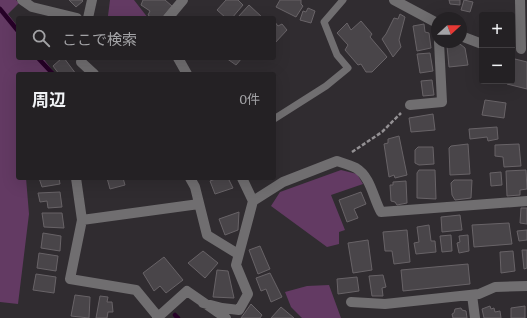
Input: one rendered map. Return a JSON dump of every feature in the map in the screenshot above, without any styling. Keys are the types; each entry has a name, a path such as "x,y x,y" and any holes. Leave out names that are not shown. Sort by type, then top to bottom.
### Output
{"street":[{"path":"22,0 32,7 69,16"},
{"path":"88,16 92,0"},
{"path":"170,16 183,0"},
{"path":"394,0 431,20"},
{"path":"520,0 520,49"},
{"path":"467,38 479,43"},
{"path":"410,105 442,102 439,48"},
{"path":"179,60 186,72"},
{"path":"81,62 92,72"},
{"path":"253,201 283,182 337,160 357,168 363,175 369,183 381,212 527,201"},
{"path":"76,180 82,220 70,279 136,290 158,318 187,291 226,318"},
{"path":"191,180 207,235 238,254"},
{"path":"203,303 222,308 239,310 248,294 236,265 253,201 243,180"},
{"path":"82,220 199,204"},
{"path":"351,302 385,304 479,294 495,287 527,286"},
{"path":"472,295 475,318"}],"lane":[{"path":"276,118 326,86 348,68 337,55 324,22 343,0"}],"path":[{"path":"337,160 382,132 410,105"}],"shaded area":[{"path":"0,0 16,0 19,3 8,14 16,24 16,60 44,60 54,72 16,72 16,180 26,180 29,214 18,304 0,302"},
{"path":"110,0 134,0 146,16 108,16"},
{"path":"341,170 357,174 363,184 331,195 345,230 339,232 339,244 327,247 271,206 280,192"},
{"path":"329,285 341,318 302,318 291,307 285,292 307,286"}],"building":[{"path":"69,0 82,0 83,1 76,7"},
{"path":"143,0 165,0 172,6 164,16 149,16 148,15 150,11 141,5"},
{"path":"226,0 238,0 243,5 234,16 224,16 217,10"},
{"path":"280,0 301,0 301,4 303,6 296,17 276,7"},
{"path":"449,0 460,0 460,5 450,4"},
{"path":"464,0 473,2 470,12 461,10"},
{"path":"249,5 261,16 239,16"},
{"path":"308,8 315,11 311,23 300,20 303,11 306,12"},
{"path":"400,14 405,17 399,40 401,47 393,57 382,39 394,18 398,19"},
{"path":"361,21 372,34 370,37 387,57 372,72 366,72 361,64 358,65 345,50 348,45 337,33 347,23 351,30"},
{"path":"276,24 278,26 282,24 287,30 276,42"},
{"path":"424,24 425,32 429,33 431,48 417,51 413,26"},
{"path":"447,48 465,48 468,65 449,67"},
{"path":"430,53 433,71 420,73 417,54"},
{"path":"515,59 527,62 527,89 507,84 515,84"},
{"path":"60,60 66,60 74,72 58,72 53,66"},
{"path":"229,60 240,60 236,65"},
{"path":"432,80 434,95 423,96 421,81"},
{"path":"485,100 506,103 504,118 482,115"},
{"path":"433,114 435,130 411,132 409,118"},
{"path":"497,127 498,139 488,141 487,137 470,139 469,129"},
{"path":"399,136 407,175 395,178 394,175 389,177 384,144 388,143 388,139"},
{"path":"468,144 470,174 450,175 449,148 451,146"},
{"path":"519,144 521,166 504,167 503,157 495,156 495,145"},
{"path":"418,147 433,147 434,164 419,165 415,163 415,150"},
{"path":"419,170 435,170 436,199 417,198 417,173"},
{"path":"526,170 527,189 520,190 520,195 507,196 506,171"},
{"path":"501,172 502,185 491,186 490,173"},
{"path":"40,180 59,180 60,184 42,187"},
{"path":"108,180 124,180 125,185 110,189"},
{"path":"229,180 233,188 215,194 210,181"},
{"path":"454,180 472,180 471,198 455,200 452,195 451,183"},
{"path":"406,181 407,203 397,205 395,202 391,201 390,185 393,185 393,182"},
{"path":"60,192 62,207 48,208 47,201 40,202 38,193"},
{"path":"361,192 366,204 354,209 358,218 347,222 339,200"},
{"path":"521,208 527,208 527,224 520,223"},
{"path":"239,212 238,230 225,235 219,219"},
{"path":"42,213 62,213 64,228 44,227"},
{"path":"460,215 462,230 442,232 441,217"},
{"path":"509,223 512,244 474,247 472,225"},
{"path":"429,225 431,241 435,241 436,252 416,254 414,243 419,242 417,227"},
{"path":"407,230 410,262 394,264 392,251 385,251 383,232"},
{"path":"527,230 527,240 519,241 517,231"},
{"path":"43,233 61,236 60,251 41,248"},
{"path":"451,235 452,251 442,252 440,236"},
{"path":"468,235 469,251 459,253 457,243 460,242 459,236"},
{"path":"368,240 372,270 353,273 348,243"},
{"path":"260,246 270,269 258,274 249,250"},
{"path":"522,250 527,250 527,268 524,269"},
{"path":"203,251 218,263 205,278 188,263"},
{"path":"513,251 515,271 501,273 500,252"},
{"path":"39,253 58,256 56,271 37,268"},
{"path":"164,257 183,280 166,293 160,286 154,291 143,273"},
{"path":"468,264 470,284 403,291 401,270"},
{"path":"217,270 228,271 234,298 213,297"},
{"path":"270,273 282,297 271,302 266,289 261,291 256,278"},
{"path":"36,274 56,277 54,293 33,290"},
{"path":"383,275 386,287 382,288 383,296 372,296 369,276"},
{"path":"357,277 359,291 338,294 337,279"},
{"path":"75,295 90,297 89,318 71,316"},
{"path":"100,296 108,297 107,302 112,302 113,312 108,312 107,318 96,318"},
{"path":"251,304 262,315 260,318 241,318"},
{"path":"490,306 491,309 494,308 495,312 500,311 501,318 484,318 482,309"},
{"path":"525,306 525,318 511,318 511,308"},
{"path":"281,307 294,318 271,318"},
{"path":"461,308 462,310 466,311 467,318 453,318 452,314 454,313 455,309"}],"waterway":[{"path":"0,9 16,29"},
{"path":"40,60 51,72"},
{"path":"175,315 178,318"}]}
